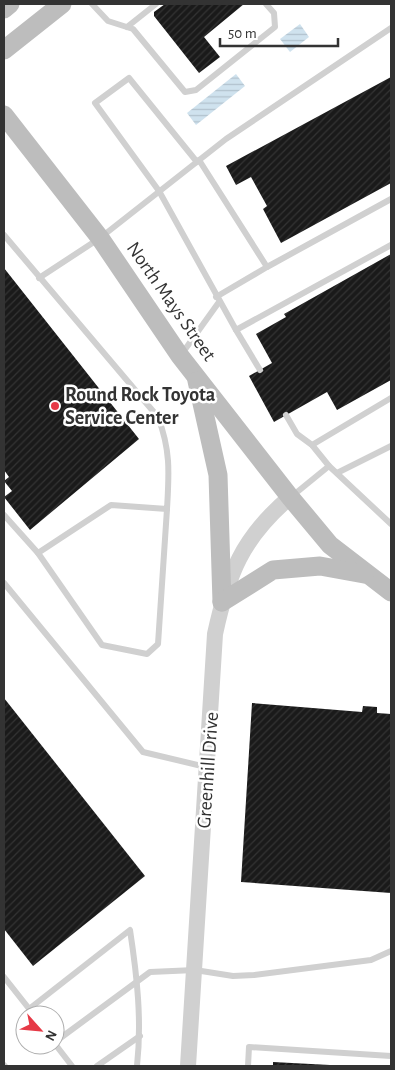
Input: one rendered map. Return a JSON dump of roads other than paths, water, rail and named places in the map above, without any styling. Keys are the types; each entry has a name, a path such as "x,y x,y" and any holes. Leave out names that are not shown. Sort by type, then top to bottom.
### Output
{"main road":[{"path":"4,9 10,4"},
{"path":"4,50 62,4"},
{"name":"North Mays Street","path":"4,116 100,238 180,356 290,497 330,545 391,592"},
{"path":"195,374 218,475 222,602"},
{"path":"222,602 273,570 320,566 368,575"}],"street":[{"name":"Greenhill Drive","path":"188,1066 215,634 222,602 232,572 247,544 266,517 290,497"}],"lane":[{"path":"92,4 108,21 133,29 185,92 196,90 276,27 274,13 266,4"},
{"path":"127,27 156,4"},
{"path":"39,278 100,238 226,139 391,28"},
{"path":"260,370 218,300 159,191 95,103 129,78 198,161 267,267"},
{"path":"180,356 218,300 267,267 391,198"},
{"path":"4,235 158,417 165,435 169,456 168,509 158,644 146,654 102,645 38,553 4,514"},
{"path":"236,330 391,245"},
{"path":"312,445 391,398"},
{"path":"286,415 297,434 312,445 329,466 391,524"},
{"path":"337,473 391,446"},
{"path":"290,497 329,466"},
{"path":"38,553 111,505 168,509"},
{"path":"4,583 143,752 207,767"},
{"path":"33,1005 130,930 138,980 140,1036 137,1066"},
{"path":"65,1035 150,972 194,970 233,976 254,975 371,960 391,951"},
{"path":"4,977 27,1005"},
{"path":"97,1066 140,1036"},
{"path":"248,1066 249,1047 391,1056"},
{"path":"64,1055 72,1066"}],"water":[{"path":"300,24 309,37 290,52 280,39"},
{"path":"236,74 245,86 196,125 187,113"}],"place":[{"name":"Round Rock Toyota Service Center","path":"55,406"}]}
